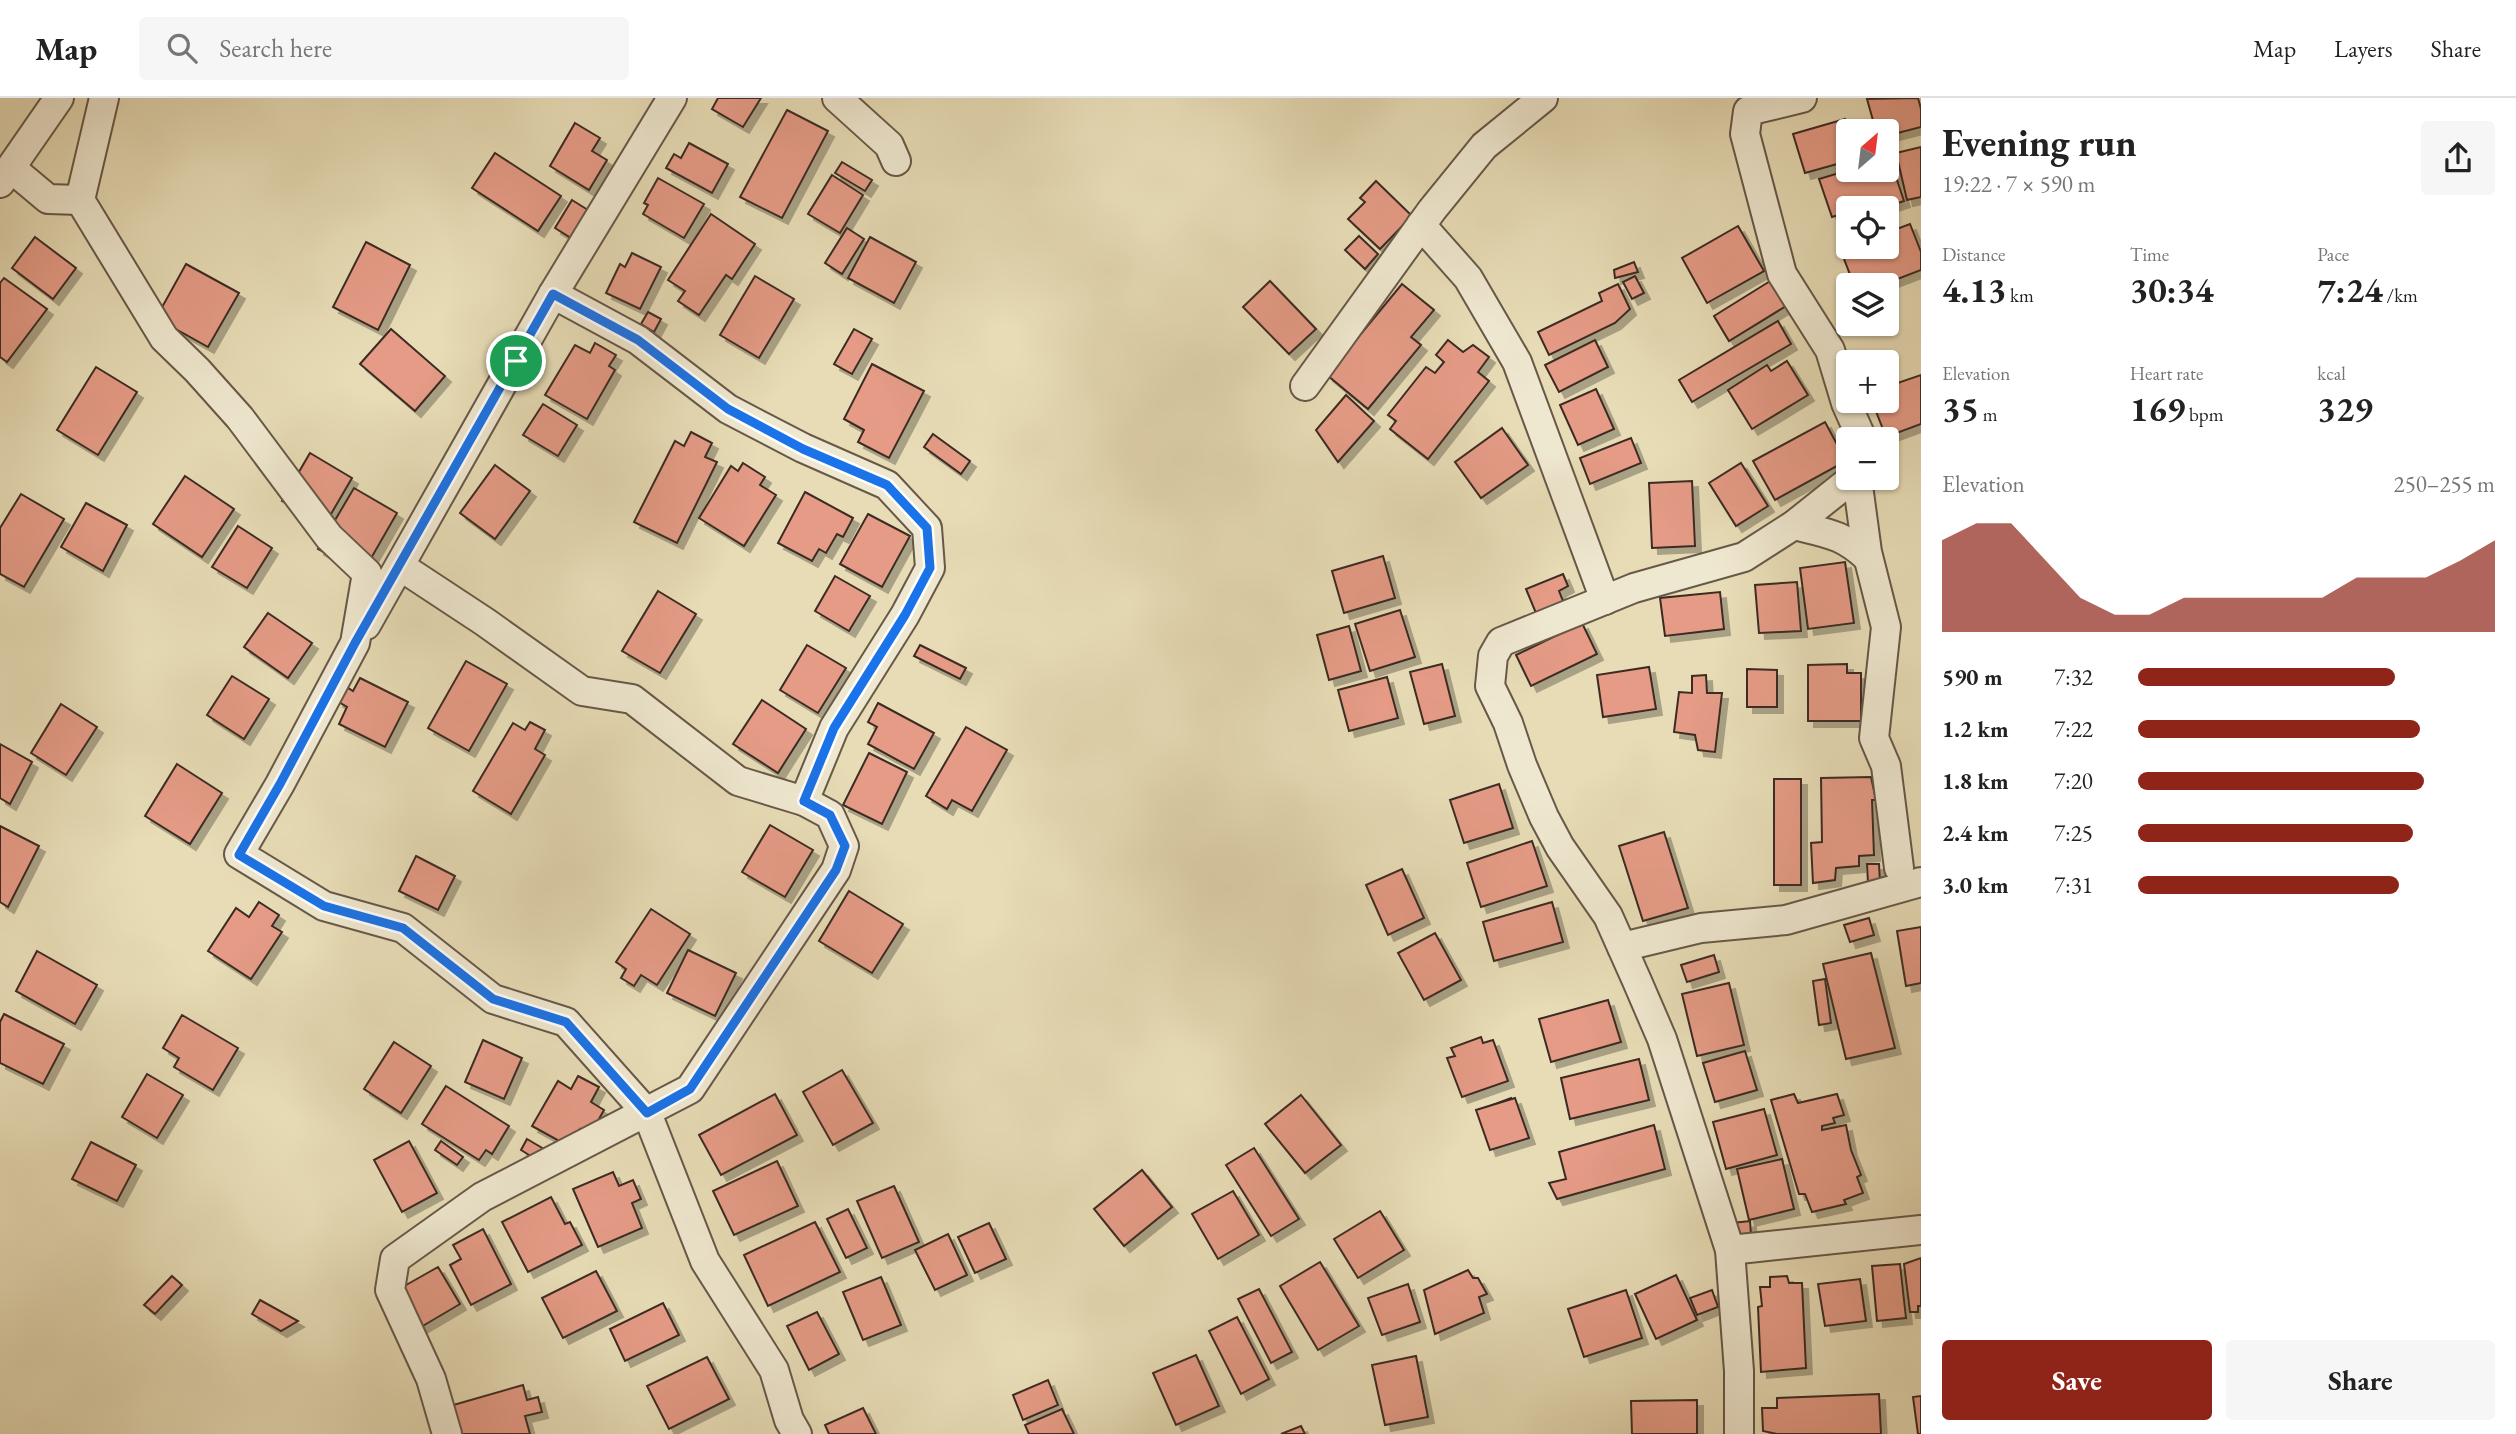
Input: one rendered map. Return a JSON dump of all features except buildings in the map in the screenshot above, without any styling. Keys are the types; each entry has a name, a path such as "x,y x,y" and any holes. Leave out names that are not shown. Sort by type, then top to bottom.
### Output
{"street":[{"path":"59,98 6,176 47,199 80,200"},
{"path":"104,98 80,200 164,338 240,418 329,537 367,573 355,643"},
{"path":"672,98 553,294 355,643 239,855 324,906 403,928 493,999 566,1022 647,1113 705,1261 774,1370 789,1420 797,1434"},
{"path":"837,98 889,145 896,161"},
{"path":"1305,386 1421,225 1484,146 1543,98"},
{"path":"1802,98 1741,105 1745,134 1782,274 1830,350 1846,404 1857,427"},
{"path":"1421,225 1468,278 1517,362 1605,600"},
{"path":"553,294 638,340 728,409 803,449 887,485 927,528 930,568 905,615 834,728 804,801"},
{"path":"1739,1434 1739,1371 1730,1250 1661,1040 1622,947 1608,916 1560,847 1521,765 1508,723 1490,686 1493,656 1501,642 1634,588 1745,557 1794,525 1839,490"},
{"path":"1622,947 1701,928 1786,920 1910,875 1886,766 1874,738 1886,627 1868,558 1857,490"},
{"path":"1794,525 1839,536 1854,544 1868,558"},
{"path":"400,566 485,621 582,691 632,699 738,782 804,801 830,815 845,846 836,870 690,1089 482,1197 395,1259 390,1290 431,1379 447,1434"},
{"path":"1730,1250 1921,1230"}],"route":[{"path":"553,294 638,340 728,409 803,449 887,485 927,528 930,568 905,615 834,728 804,801 830,815 845,846 836,870 690,1089 647,1113 566,1022 493,999 403,928 324,906 239,855 355,643 516,361 553,294"}]}
